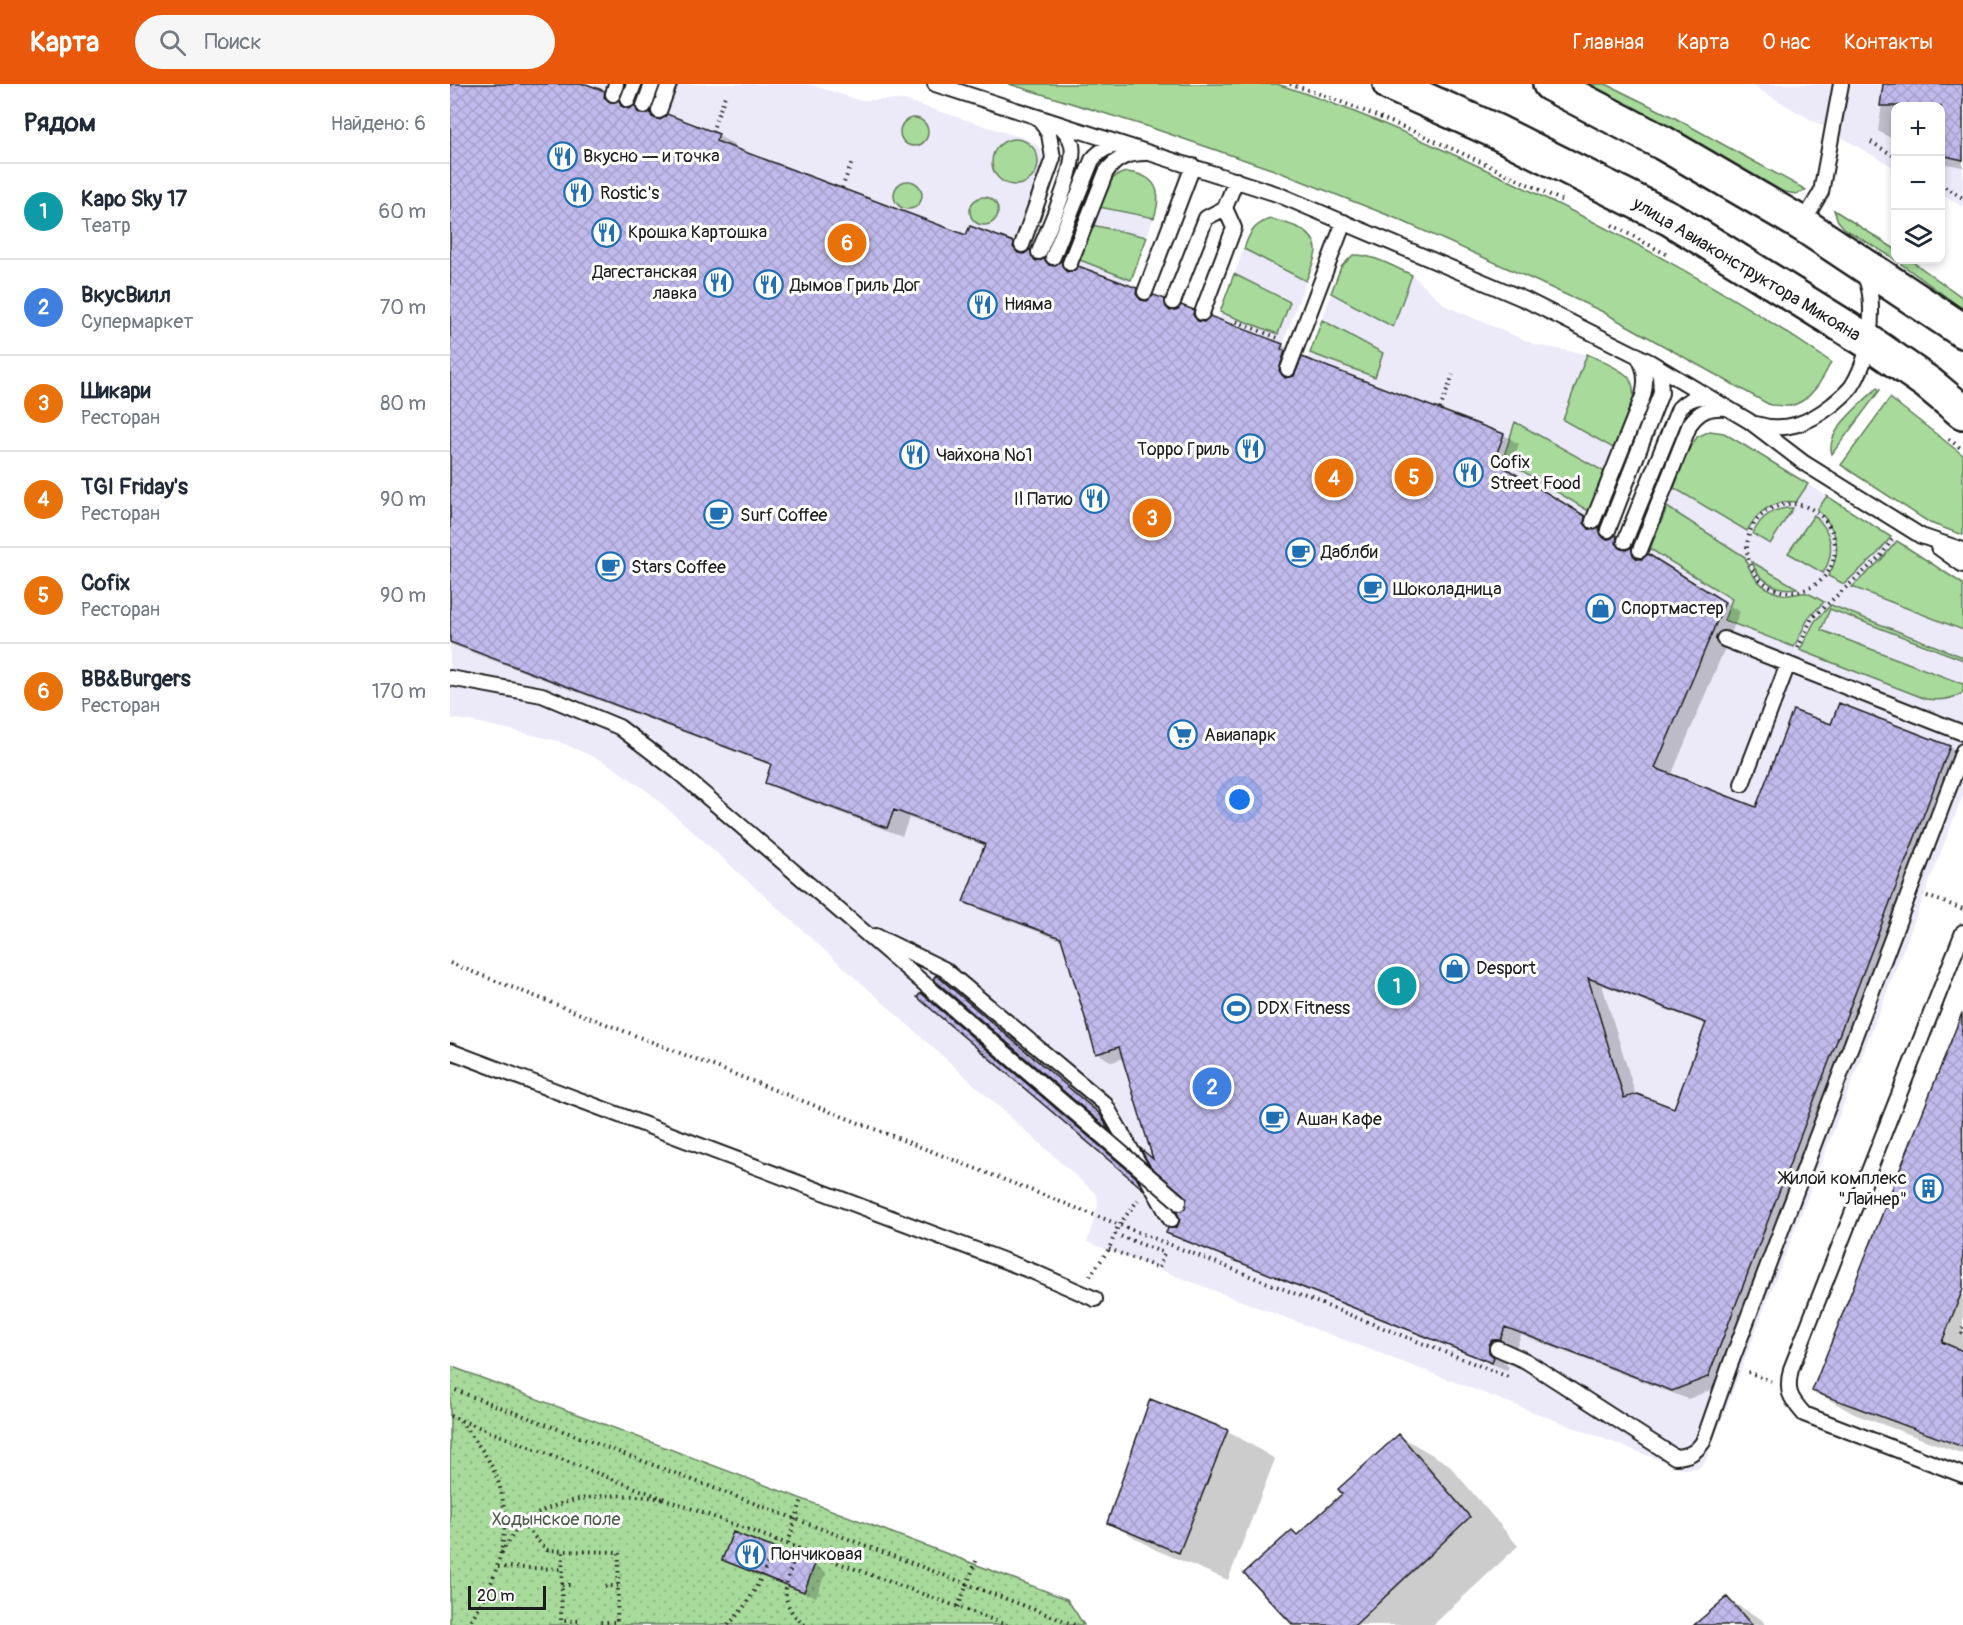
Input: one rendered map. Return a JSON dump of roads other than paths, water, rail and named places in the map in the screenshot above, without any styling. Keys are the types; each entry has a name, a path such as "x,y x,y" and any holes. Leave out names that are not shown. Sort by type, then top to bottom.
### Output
{"street":[{"name":"улица Авиаконструктора Микояна","path":"1390,84 1496,131 1671,219 1869,342 1928,383 1963,412"},
{"path":"1550,84 1663,143 1802,224 1963,331"}],"lane":[{"path":"628,100 634,84"},
{"path":"644,106 652,84"},
{"path":"659,111 669,84"},
{"path":"935,84 1159,154 1277,194 1527,300 1633,352 1749,421 1804,463 1963,565"},
{"path":"1802,224 1821,192 1841,84"},
{"path":"1022,245 1053,158 1049,134 1040,120 1026,112"},
{"path":"1039,252 1073,160 1072,145 1066,132 1049,120"},
{"path":"1053,257 1092,160 1102,150 1114,145 1137,147"},
{"path":"1070,263 1098,188 1111,165 1132,153 1159,154"},
{"path":"1145,292 1193,166"},
{"path":"1202,313 1234,228 1226,208 1236,180"},
{"path":"1173,302 1206,218 1226,208"},
{"path":"1288,369 1344,222"},
{"path":"1749,421 1767,427 1789,428 1807,422 1825,411 1852,386 1869,342 1870,296 1866,278 1841,248"},
{"path":"1593,521 1643,396 1646,382 1644,368 1638,356 1633,352"},
{"path":"1608,530 1661,393 1660,375 1650,362"},
{"path":"1625,540 1678,408 1687,401 1697,398 1712,399"},
{"path":"1640,550 1690,424 1699,413 1711,408 1726,408 1734,412"},
{"path":"1921,536 1963,550"},
{"path":"1724,639 1963,733"},
{"path":"1742,784 1788,664"},
{"path":"450,678 542,695 619,728 677,771 1179,1202"},
{"path":"1497,1348 1526,1361 1675,1457 1688,1456 1697,1451 1703,1442 1730,1365 1963,751"},
{"path":"858,927 944,969 1105,1104 1172,1220"},
{"path":"1963,932 1791,1369 1789,1388 1791,1400 1804,1414 1963,1475"},
{"path":"450,1051 1034,1272 1095,1299"}],"place":[{"name":"Вкусно — и точка","path":"562,156"},
{"name":"Rostic's","path":"579,193"},
{"name":"Крошка Картошка","path":"607,232"},
{"name":"BB&Burgers","path":"847,243"},
{"name":"Дагестанская лавка","path":"718,282"},
{"name":"Дымов Гриль Дог","path":"769,285"},
{"name":"Нияма","path":"983,304"},
{"name":"Торро Гриль","path":"1251,449"},
{"name":"Чайхона №1","path":"915,455"},
{"name":"Cofix Street Food","path":"1469,472"},
{"name":"Cofix","path":"1414,477"},
{"name":"TGI Friday's","path":"1334,478"},
{"name":"Il Патио","path":"1094,499"},
{"name":"Surf Coffee","path":"719,515"},
{"name":"Шикари","path":"1152,518"},
{"name":"Даблби","path":"1300,552"},
{"name":"Stars Coffee","path":"610,567"},
{"name":"Шоколадница","path":"1372,589"},
{"name":"Спортмастер","path":"1600,608"},
{"name":"Авиапарк","path":"1183,735"},
{"name":"Desport","path":"1455,968"},
{"name":"Каро Sky 17","path":"1397,986"},
{"name":"DDX Fitness","path":"1236,1008"},
{"name":"ВкусВилл","path":"1212,1087"},
{"name":"Ашан Кафе","path":"1275,1119"},
{"name":"Жилой комплекс \"Лайнер\"","path":"1928,1188"},
{"name":"Пончиковая","path":"750,1554"}],"park label":[{"name":"Ходынское поле","path":"556,1519"}]}
